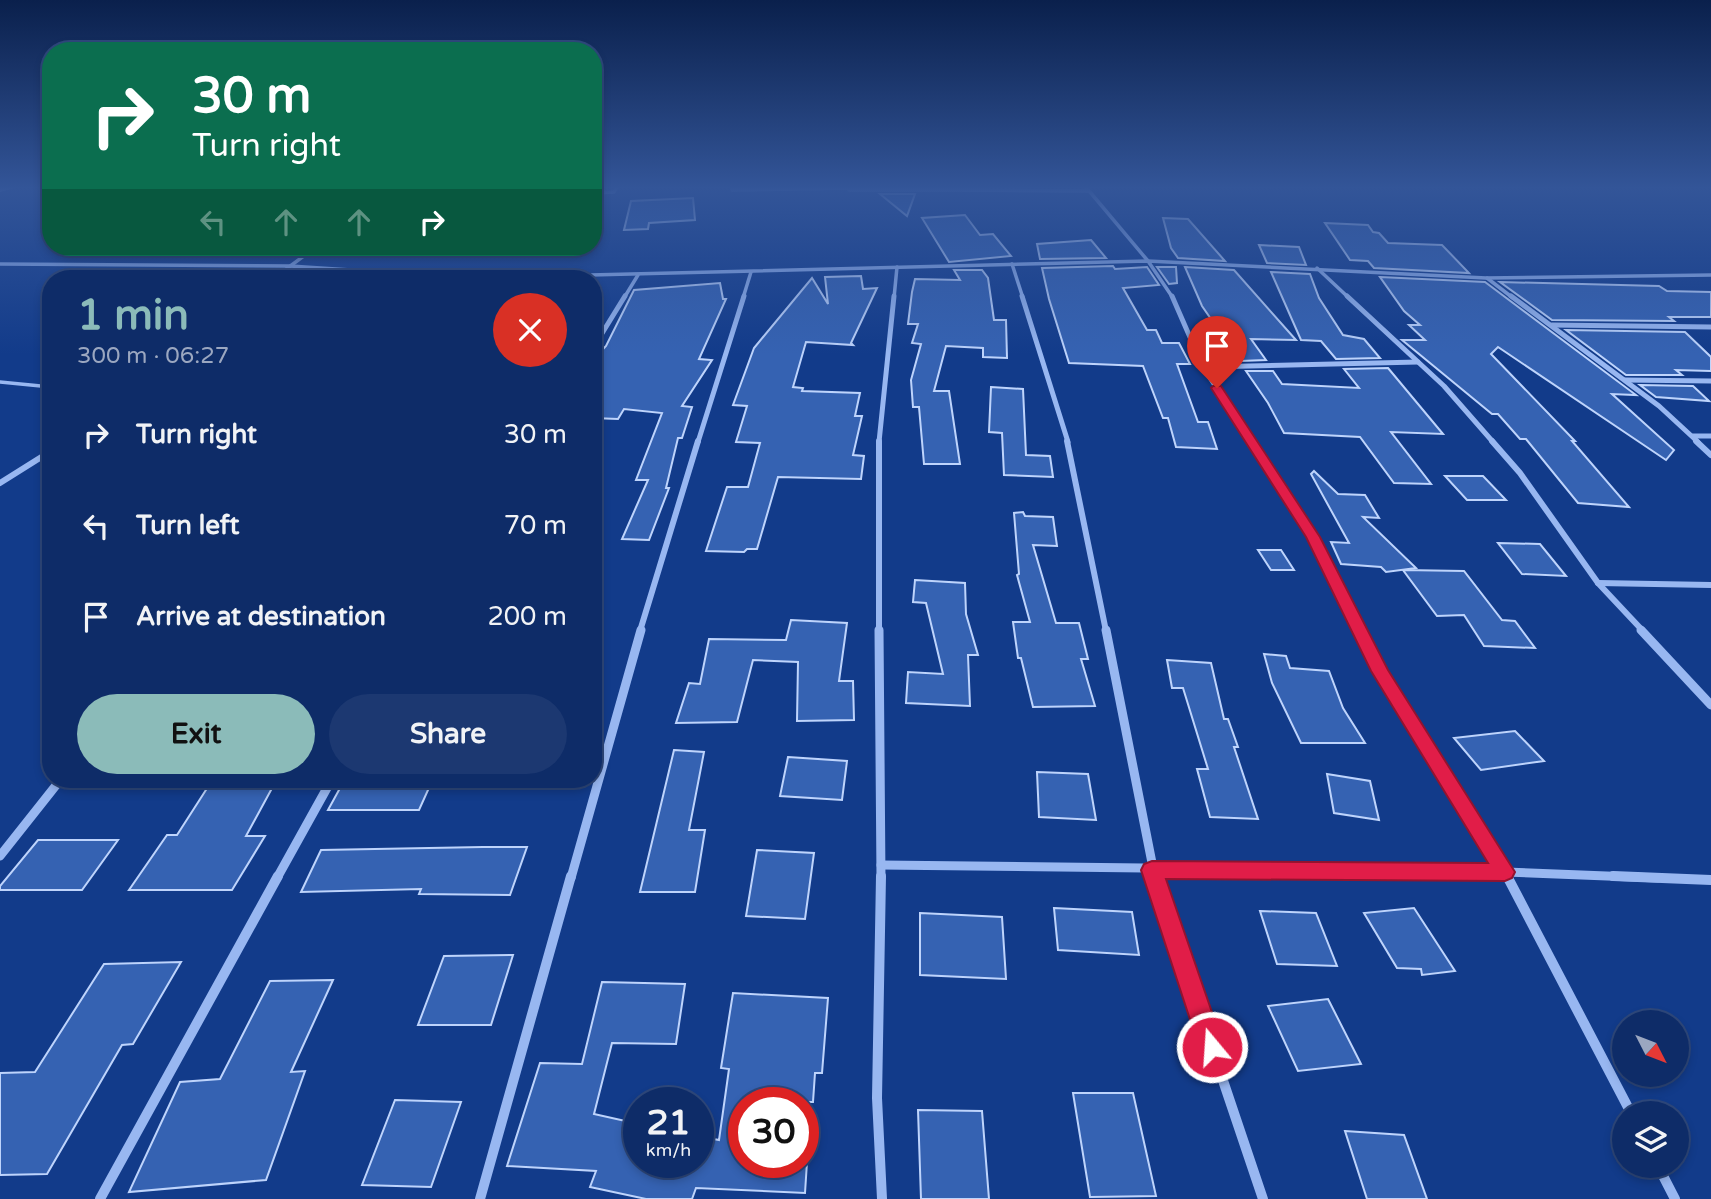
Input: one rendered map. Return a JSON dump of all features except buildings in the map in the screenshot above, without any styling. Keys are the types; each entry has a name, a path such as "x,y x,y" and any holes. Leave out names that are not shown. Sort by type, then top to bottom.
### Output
{"street":[{"path":"1131,242 1172,296 1203,367 1313,537 1380,671 1505,872 1625,1101"},
{"path":"285,270 304,256"},
{"path":"602,276 1147,261 1486,278 1711,275"},
{"path":"0,264 290,266 351,270"},
{"path":"1012,264 1061,415 1078,485 1152,870 1263,1199"},
{"path":"882,1199 877,1098 881,865 878,451 897,267"},
{"path":"1316,268 1444,386 1520,473 1598,583 1711,705"},
{"path":"602,766 657,569 751,272"},
{"path":"602,333 638,275"},
{"path":"1486,278 1625,380 1693,436 1711,455"},
{"path":"1551,325 1711,327"},
{"path":"1203,367 1419,362"},
{"path":"1625,380 1711,381"},
{"path":"1693,436 1711,436"},
{"path":"0,483 42,457"},
{"path":"1598,583 1711,584"},
{"path":"0,856 54,788"},
{"path":"100,1199 327,788"},
{"path":"481,1199 596,788"},
{"path":"881,865 1505,872 1711,880"},
{"path":"1664,1178 1675,1199"}],"lane":[{"path":"0,382 42,386"}],"route":[{"path":"1212,1047 1152,870 1505,872 1380,671 1313,537 1217,388"}]}
